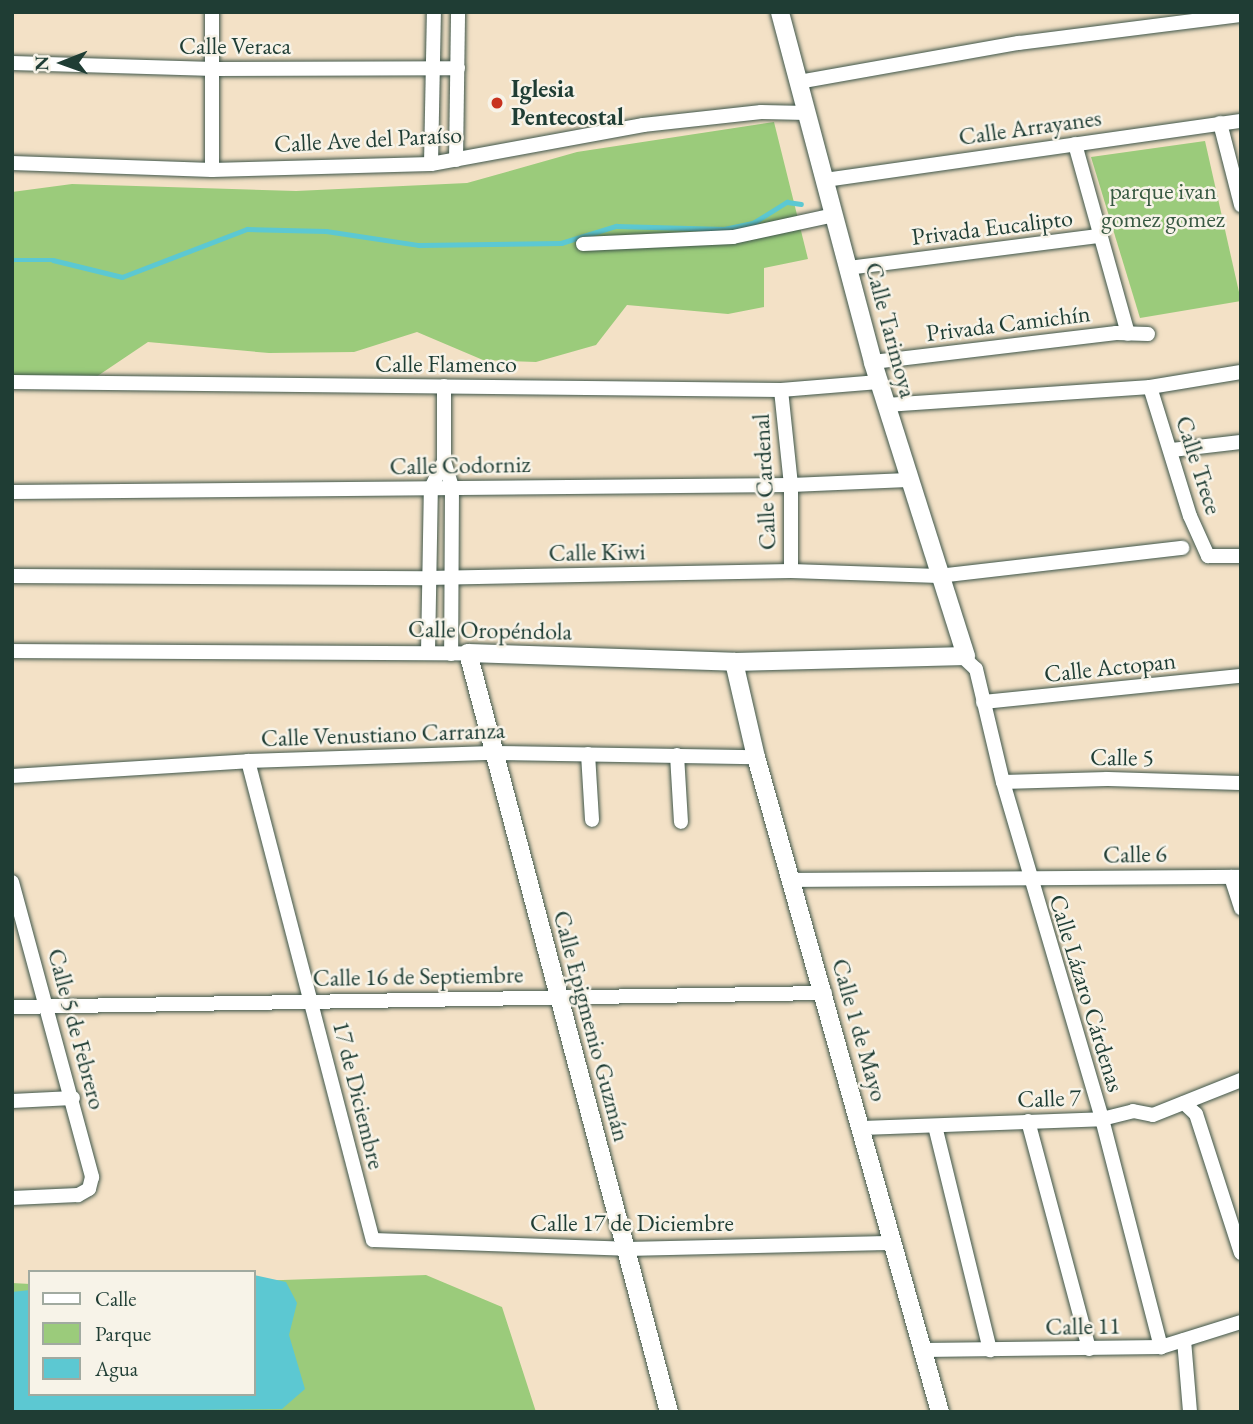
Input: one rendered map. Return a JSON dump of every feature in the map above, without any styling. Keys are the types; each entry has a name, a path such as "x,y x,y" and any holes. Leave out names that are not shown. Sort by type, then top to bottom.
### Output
{"street":[{"path":"212,12 212,170"},
{"path":"431,164 435,12"},
{"path":"456,160 458,12"},
{"name":"Calle Tarimoya","path":"780,12 873,362 965,657"},
{"path":"799,82 1019,43 1241,15"},
{"name":"Calle Veraca","path":"12,64 214,69 458,68"},
{"name":"Calle Ave del Paraíso","path":"12,163 212,170 431,164 643,125 761,113 807,113"},
{"name":"Calle Arrayanes","path":"825,180 1241,121"},
{"path":"1220,123 1241,205"},
{"path":"1075,144 1128,334"},
{"path":"583,244 733,237 834,215"},
{"name":"Privada Eucalipto","path":"848,268 1099,236"},
{"name":"Privada Camichín","path":"873,362 1148,334"},
{"path":"886,405 1150,387 1241,372"},
{"name":"Calle Flamenco","path":"12,382 781,390 879,382"},
{"path":"444,386 444,461 452,487 452,577 459,654"},
{"name":"Calle Trece","path":"1150,387 1172,450 1189,516 1208,556 1241,556"},
{"name":"Calle Cardenal","path":"781,390 792,485 792,571"},
{"path":"1172,450 1241,442"},
{"path":"428,653 427,578 431,488 444,461"},
{"name":"Calle Codorniz","path":"12,492 792,485 908,480"},
{"name":"Calle Kiwi","path":"12,576 427,578 792,571 939,576 1182,548"},
{"name":"Calle Oropéndola","path":"12,651 428,653 734,662 965,657"},
{"name":"Calle Epigmenio Guzmán","path":"459,654 493,753 669,1412"},
{"name":"Calle Lázaro Cárdenas","path":"965,657 976,669 1029,879 1102,1119 1161,1347"},
{"name":"Calle 1 de Mayo","path":"734,662 756,757 825,993 940,1412"},
{"name":"Calle Actopan","path":"983,702 1241,676"},
{"name":"Calle Venustiano Carranza","path":"12,776 248,761 493,753 756,757"},
{"path":"588,754 592,820"},
{"path":"677,755 681,822"},
{"name":"17 de Diciembre","path":"248,761 371,1238"},
{"name":"Calle 5","path":"1003,782 1107,779 1241,783"},
{"path":"1236,877 1241,908"},
{"name":"Calle 6","path":"792,880 1236,877"},
{"name":"Calle 5 de Febrero","path":"12,882 48,1005 92,1177 89,1189 78,1195 12,1198"},
{"name":"Calle 16 de Septiembre","path":"12,1007 825,993"},
{"name":"Calle 7","path":"862,1128 1102,1119 1133,1111 1153,1115 1241,1080"},
{"path":"1089,1083 1112,1107 1133,1111"},
{"path":"12,1101 73,1098"},
{"path":"1184,1103 1196,1114 1241,1253"},
{"path":"1028,1121 1089,1349"},
{"path":"935,1126 990,1350"},
{"name":"Calle 17 de Diciembre","path":"371,1238 626,1249 893,1243"},
{"name":"Calle 11","path":"923,1350 1161,1347 1241,1322"},
{"path":"1184,1339 1191,1412"}],"green space":[{"path":"774,122 808,259 764,268 764,307 728,314 627,305 596,345 536,362 483,360 417,332 354,352 269,353 148,342 96,377 12,379 12,192 72,184 296,191 467,183 577,152"},
{"name":"parque ivan gomez gomez","path":"1205,141 1241,301 1140,318 1091,157"},
{"path":"426,1275 502,1307 536,1412 12,1412 12,1283 28,1284 28,1396 256,1396 256,1281"}],"water":[{"path":"256,1275 286,1282 297,1303 289,1335 305,1389 282,1409 12,1412 12,1292 28,1290 28,1396 256,1396"}],"waterway":[{"path":"12,260 53,260 122,277 247,229 326,231 419,245 561,243 616,226 724,229 753,223 787,202 801,204"}],"place":[{"name":"Iglesia Pentecostal","path":"497,103"}]}
